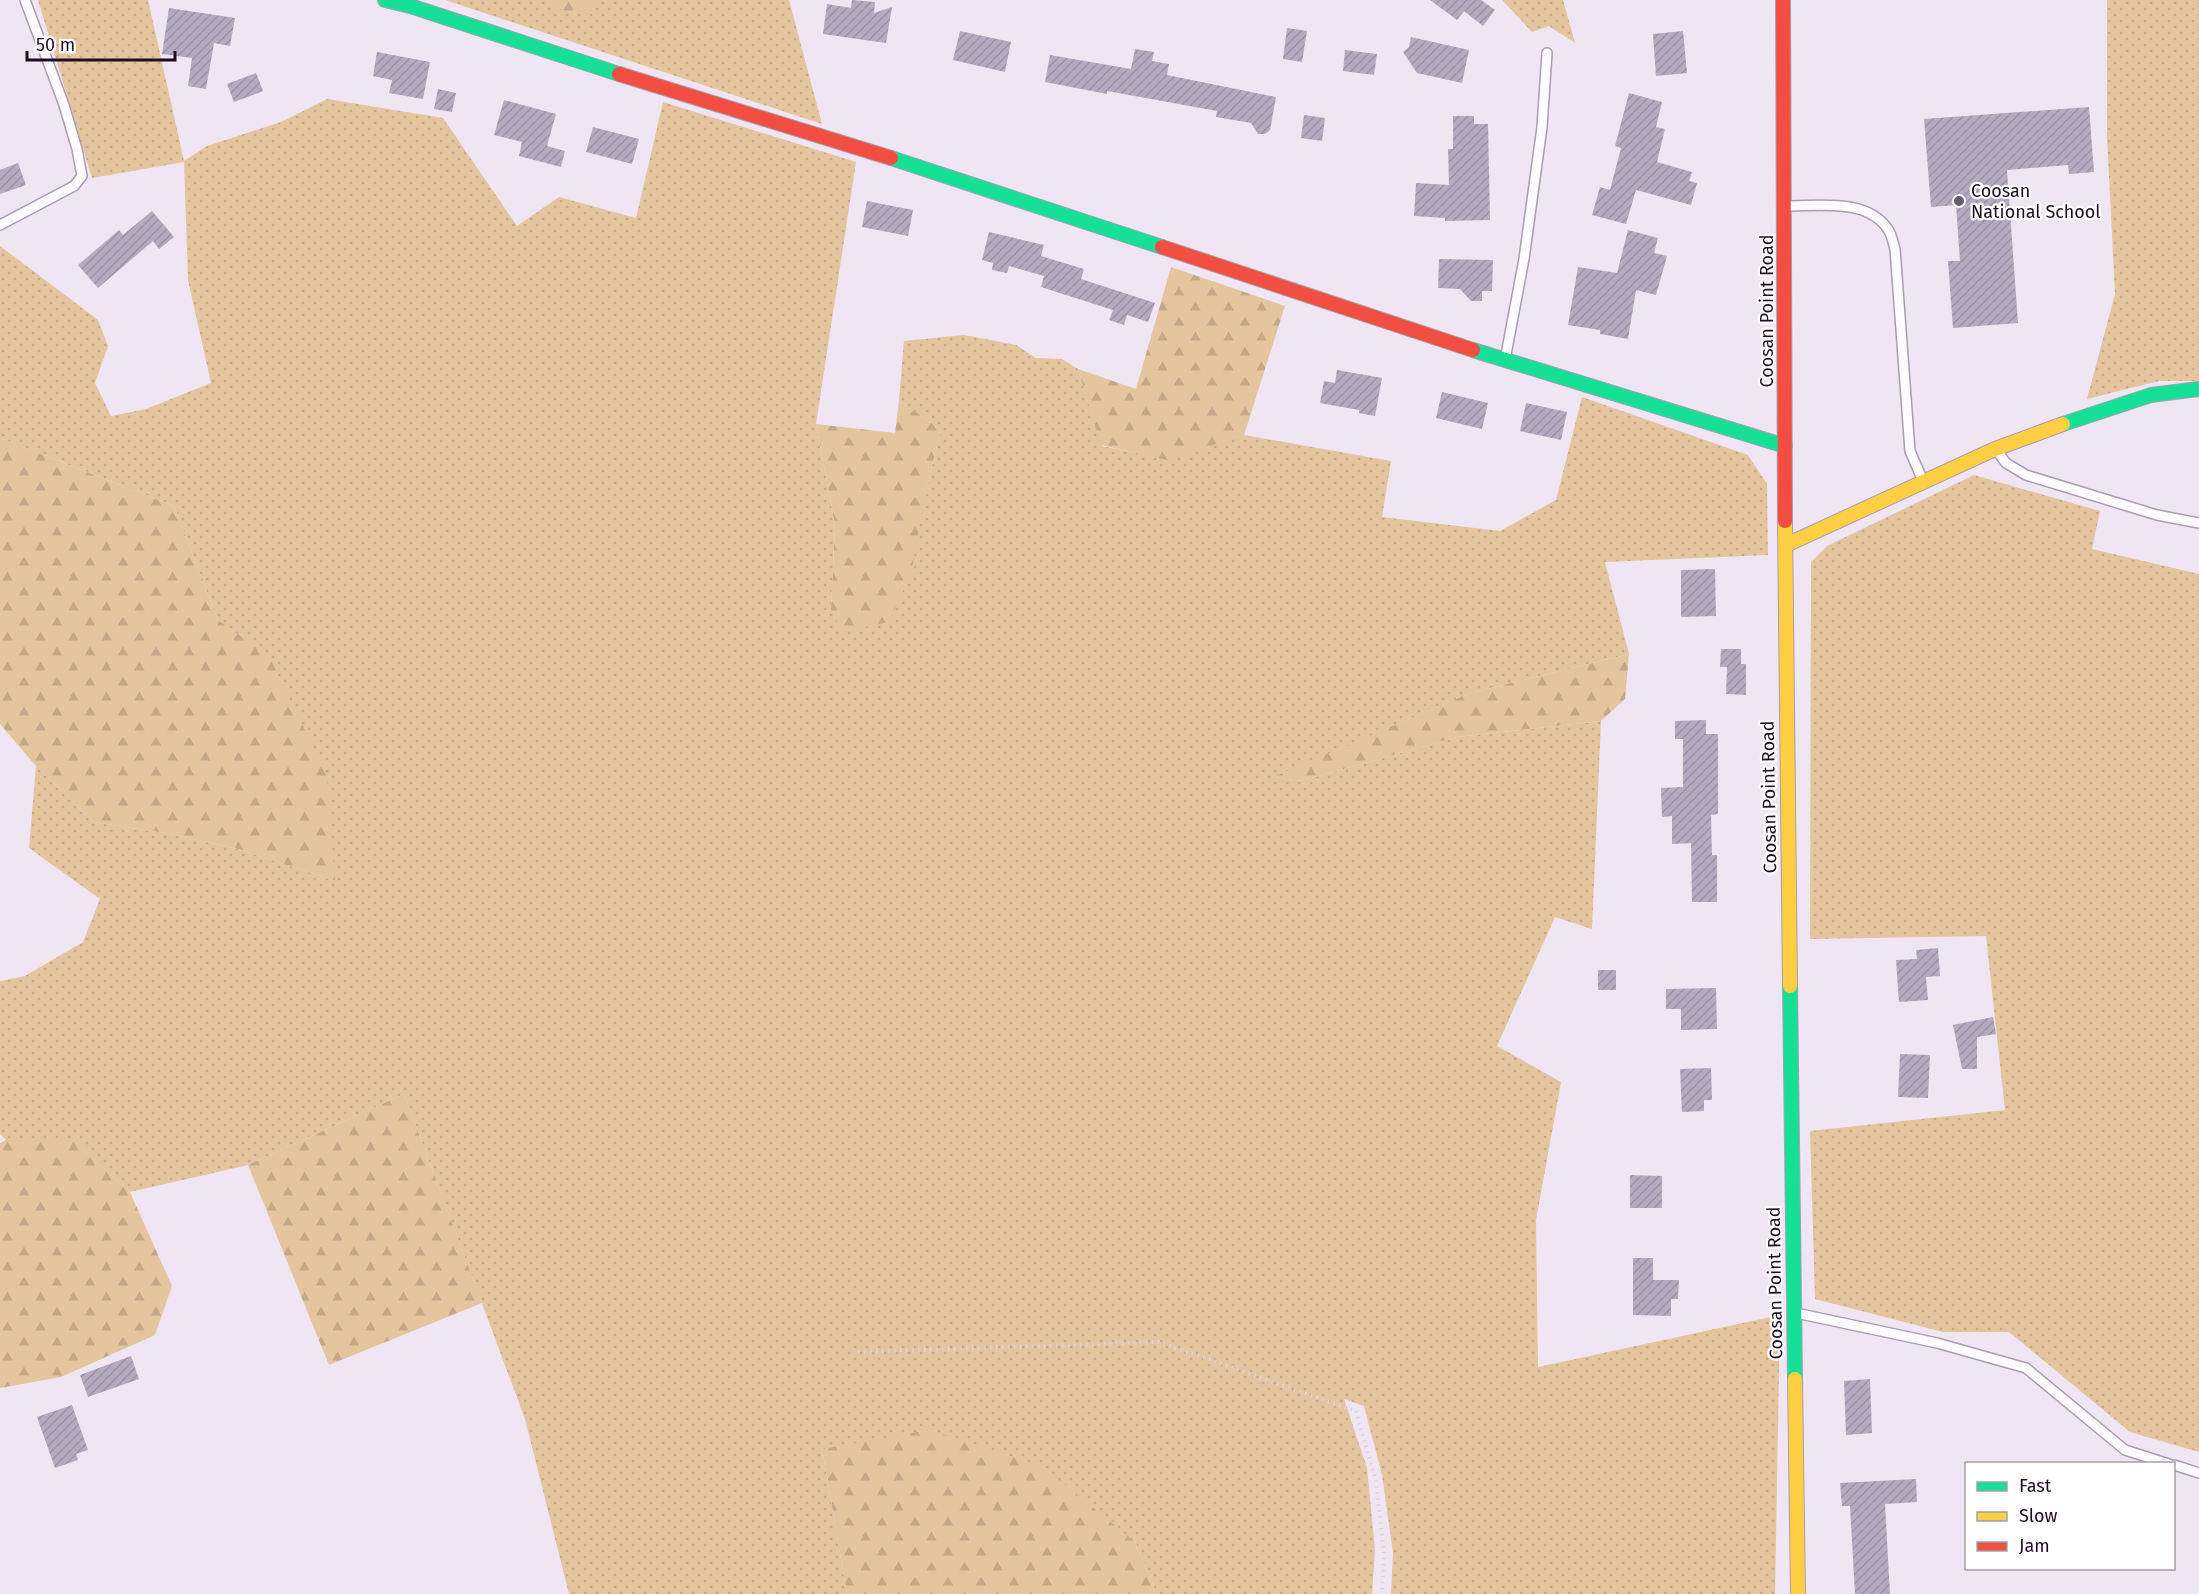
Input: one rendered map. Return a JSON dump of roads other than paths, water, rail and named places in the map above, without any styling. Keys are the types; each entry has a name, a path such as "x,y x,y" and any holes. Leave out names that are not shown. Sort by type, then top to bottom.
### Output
{"street":[{"path":"385,0 853,145 1505,361 1785,447"},
{"name":"Coosan Point Road","path":"1783,0 1785,658 1798,1594"},
{"path":"1786,545 1995,449 2078,418 2151,395 2199,390"}],"lane":[{"path":"0,225 74,186 82,176 64,105 25,0"},
{"path":"1505,361 1524,259 1542,127 1547,53"},
{"path":"1785,206 1842,205 1870,213 1889,230 1895,249 1910,451 1924,483"},
{"path":"1995,449 2006,463 2026,475 2157,515 2199,523"},
{"path":"1793,1312 1937,1343 2026,1368 2125,1450 2163,1462"},
{"path":"2175,1465 2199,1473"}],"place":[{"name":"Coosan National School","path":"1959,201"}]}
